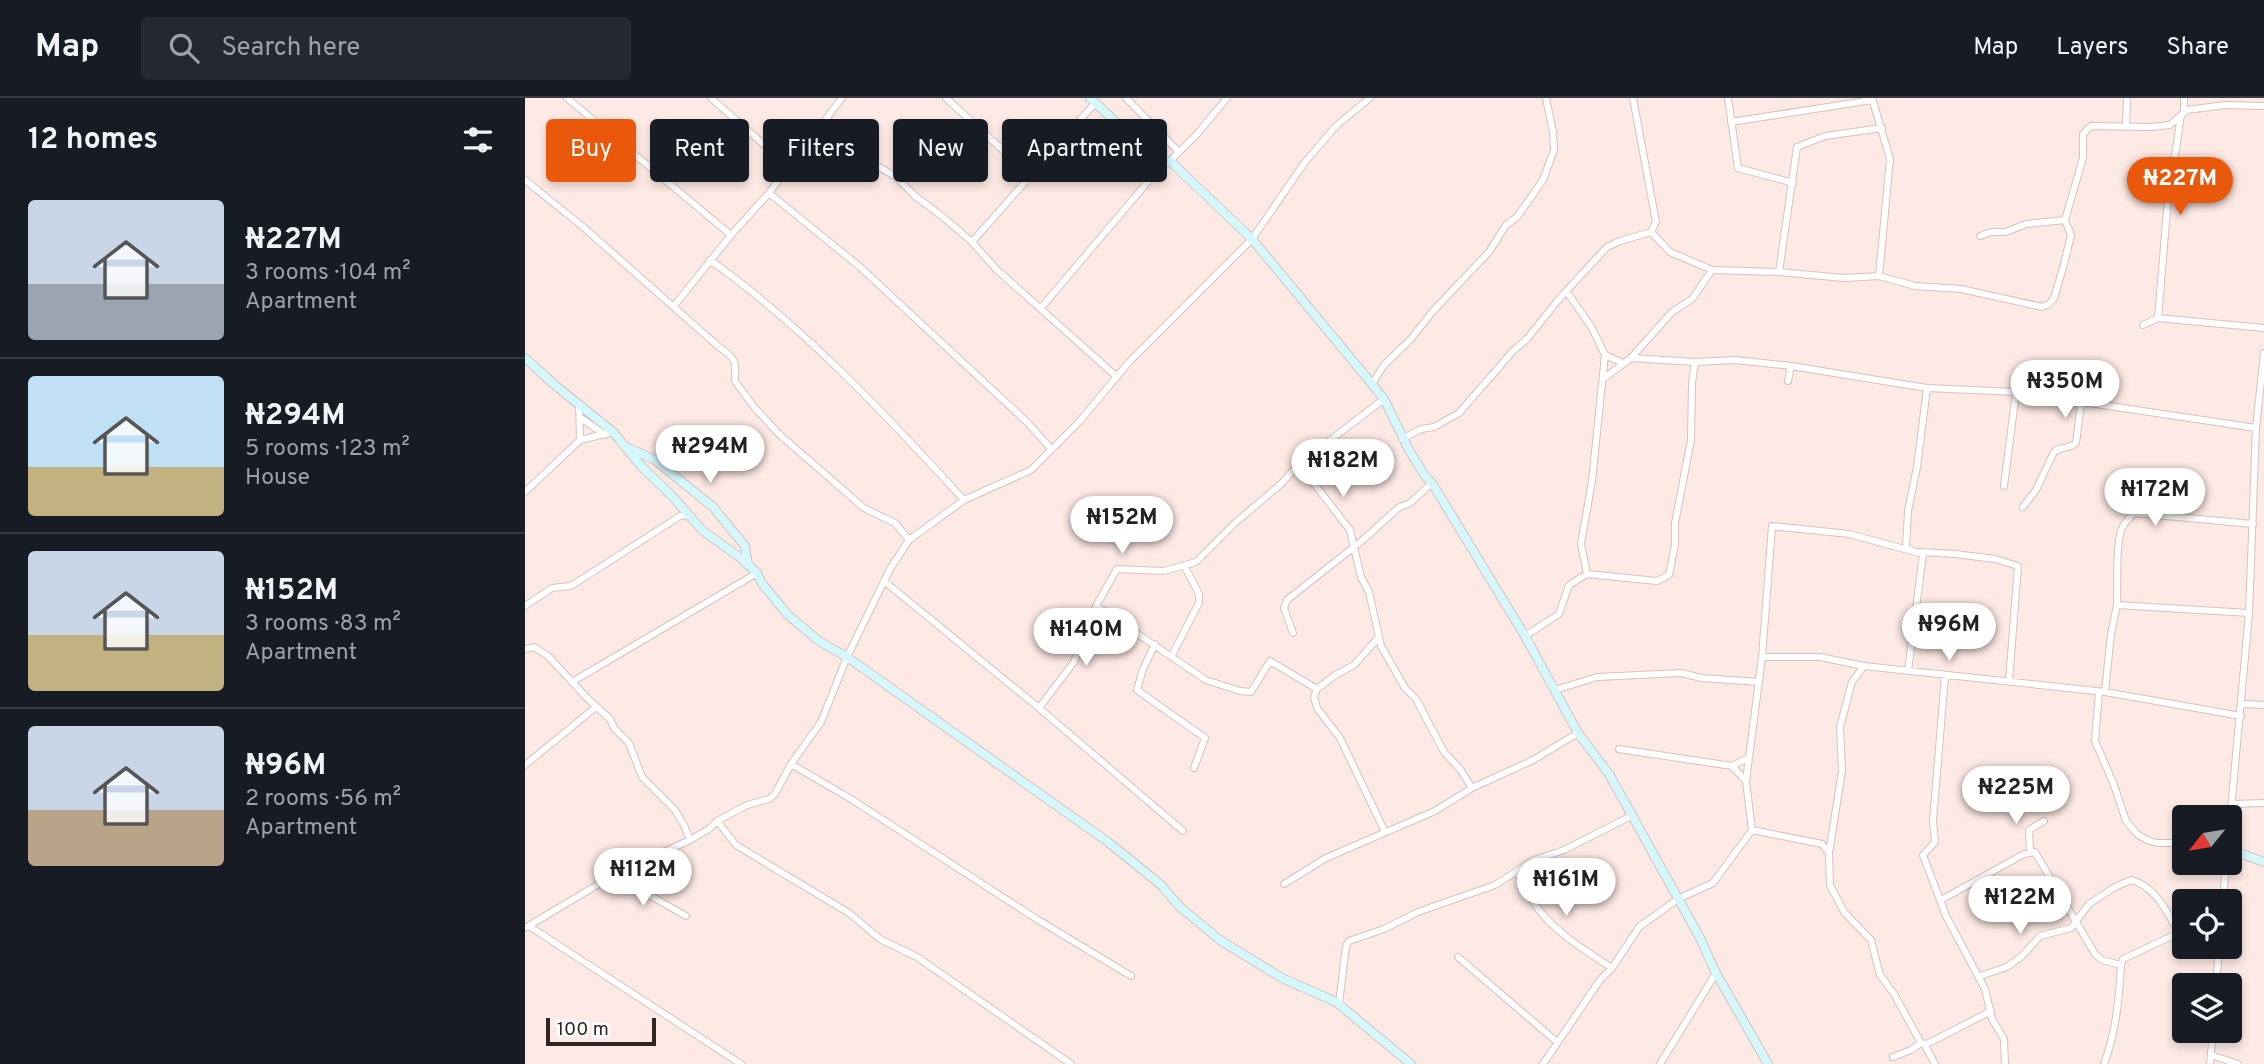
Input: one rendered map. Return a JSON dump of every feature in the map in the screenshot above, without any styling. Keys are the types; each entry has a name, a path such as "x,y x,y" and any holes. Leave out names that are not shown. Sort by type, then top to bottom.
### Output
{"street":[{"path":"567,98 731,235"},
{"path":"711,98 763,144"},
{"path":"826,119 842,98"},
{"path":"946,98 1002,148"},
{"path":"1126,98 1179,152"},
{"path":"1167,162 1198,134 1227,98"},
{"path":"741,1064 527,927 614,875 690,840 717,821 775,794 791,764 821,722 847,657 884,581 909,540 964,500 1031,470 1227,262 1252,239 1304,162 1337,125 1370,98"},
{"path":"1372,384 1384,365 1489,252 1506,225 1517,216 1543,180 1554,150 1546,98"},
{"path":"1402,439 1421,429 1434,427 1459,413 1513,351 1527,340 1607,247 1651,232 1656,222 1633,98"},
{"path":"1728,98 1738,168 1793,183"},
{"path":"2126,126 2127,98"},
{"path":"2158,318 2170,174 2184,98"},
{"path":"1731,122 1872,99 1890,159 1879,276"},
{"path":"1078,119 1093,100 1115,119"},
{"path":"1651,232 1670,252 1712,270 1844,278 1879,276 1915,286 1961,289 2042,307 2054,298 2064,264 2071,235 2065,220 2083,158 2083,134 2091,126 2170,125 2182,113 2225,105 2264,106"},
{"path":"1779,272 1797,148 1825,136 1882,128"},
{"path":"1167,164 1252,239 1384,399 1402,439 1432,483 1525,636 1578,733 1609,774 1768,1064"},
{"path":"879,167 896,177 972,242 996,269 1117,377"},
{"path":"525,180 719,347 733,356 736,365 735,380 754,407 780,435 864,508 895,523 909,540"},
{"path":"674,306 776,182"},
{"path":"972,242 1027,182"},
{"path":"1041,308 1150,182"},
{"path":"769,192 815,233 860,267 1028,423 1051,449"},
{"path":"1980,236 1991,232 2006,232 2026,225 2065,220"},
{"path":"711,260 791,323 846,376 964,500"},
{"path":"1603,379 1631,358 1672,312 1692,299 1712,270"},
{"path":"1567,292 1592,328 1605,355 1592,481 1581,544 1587,574"},
{"path":"2143,325 2158,318 2264,328"},
{"path":"2264,353 2249,613 2232,804 2264,803"},
{"path":"1605,355 1623,363"},
{"path":"1631,358 1695,362 1735,360 1791,366 1927,388 2016,393 2259,423"},
{"path":"1525,636 1559,614 1569,585 1587,574 1657,581 1669,575 1675,545 1675,523 1691,440 1695,362"},
{"path":"527,364 579,404 624,445 683,513 757,573 787,614 819,641 847,657 1108,842 1160,884 1179,907 1220,940 1282,978 1339,1004 1411,1064"},
{"path":"1788,381 1791,366"},
{"path":"1927,388 1917,467 1907,511 1906,547 1923,554 1955,554 1995,559 2018,566 2009,681"},
{"path":"2004,486 2016,393"},
{"path":"1039,708 1074,662 1096,606 1117,569 1164,571 1185,567 1205,555 1235,523 1281,484 1299,464 1384,399"},
{"path":"2023,508 2036,490 2054,452 2076,443 2081,402"},
{"path":"579,404 580,440"},
{"path":"581,418 609,433"},
{"path":"525,492 580,440 609,433"},
{"path":"624,445 655,460 713,507 745,545 748,565"},
{"path":"1299,464 1350,530 1361,577 1369,592 1378,638 1405,688 1416,699 1444,752 1461,769 1472,788"},
{"path":"1293,633 1284,604 1353,548 1392,512 1410,503 1432,483"},
{"path":"525,606 552,588 571,586 683,513"},
{"path":"2172,843 2147,840 2137,834 2126,821 2095,741 2117,605 2120,558 2117,547 2123,526 2134,513 2253,524"},
{"path":"1543,1064 1639,927 1678,899 1713,883 1752,830 1746,781 1762,657 1772,526 1849,534 1923,554 1909,671"},
{"path":"1172,655 1199,603 1199,594 1185,567"},
{"path":"572,682 757,573"},
{"path":"884,581 1183,831"},
{"path":"2117,605 2249,613"},
{"path":"1096,606 1206,680 1251,692 1270,661 1317,690"},
{"path":"1378,638 1354,665 1334,676 1317,690 1314,697 1317,708 1340,738 1385,832"},
{"path":"1155,644 1137,690 1205,738 1194,768"},
{"path":"525,649 534,647 542,651 610,719 614,728 629,743 642,777 675,810 690,840"},
{"path":"1762,657 1820,657 1864,666 2102,692 2241,716"},
{"path":"1864,666 1851,682 1840,727 1842,771 1829,853 1831,885 1844,912 1871,940 1880,975 1935,1064"},
{"path":"1555,690 1597,677 1681,673 1702,678 1759,682"},
{"path":"1945,676 1933,821 1935,842 1923,855 1947,916 1980,976 1992,1019 2004,1039 2005,1064"},
{"path":"2242,704 2264,705"},
{"path":"525,765 596,707"},
{"path":"1284,884 1326,858 1435,811 1472,788 1533,760 1578,733"},
{"path":"1619,749 1733,766 1748,758"},
{"path":"791,764 1131,976"},
{"path":"1733,766 1746,781"},
{"path":"1339,1004 1346,946 1349,941 1384,929 1418,912 1495,885 1534,860 1564,850 1631,816"},
{"path":"717,821 736,845 849,913 880,939 917,957 1071,1064"},
{"path":"2031,852 2029,830 2044,821"},
{"path":"1752,830 1822,844 1829,853"},
{"path":"1941,900 2035,852 2095,954 2102,960 2121,965"},
{"path":"2242,854 2264,862"},
{"path":"1517,872 1544,915 1567,938 1612,968"},
{"path":"614,875 686,916"},
{"path":"1980,976 2007,967 2022,956 2033,940 2040,936 2066,930 2076,922 2089,904 2131,880 2145,886 2172,919"},
{"path":"2104,1064 2115,1025 2123,959 2172,938"},
{"path":"1458,957 1557,1042"},
{"path":"1660,1064 1716,973"},
{"path":"1893,1057 1956,1030 1991,1011"},
{"path":"2210,1064 2212,1043"},
{"path":"2211,1055 2238,1064"}]}
